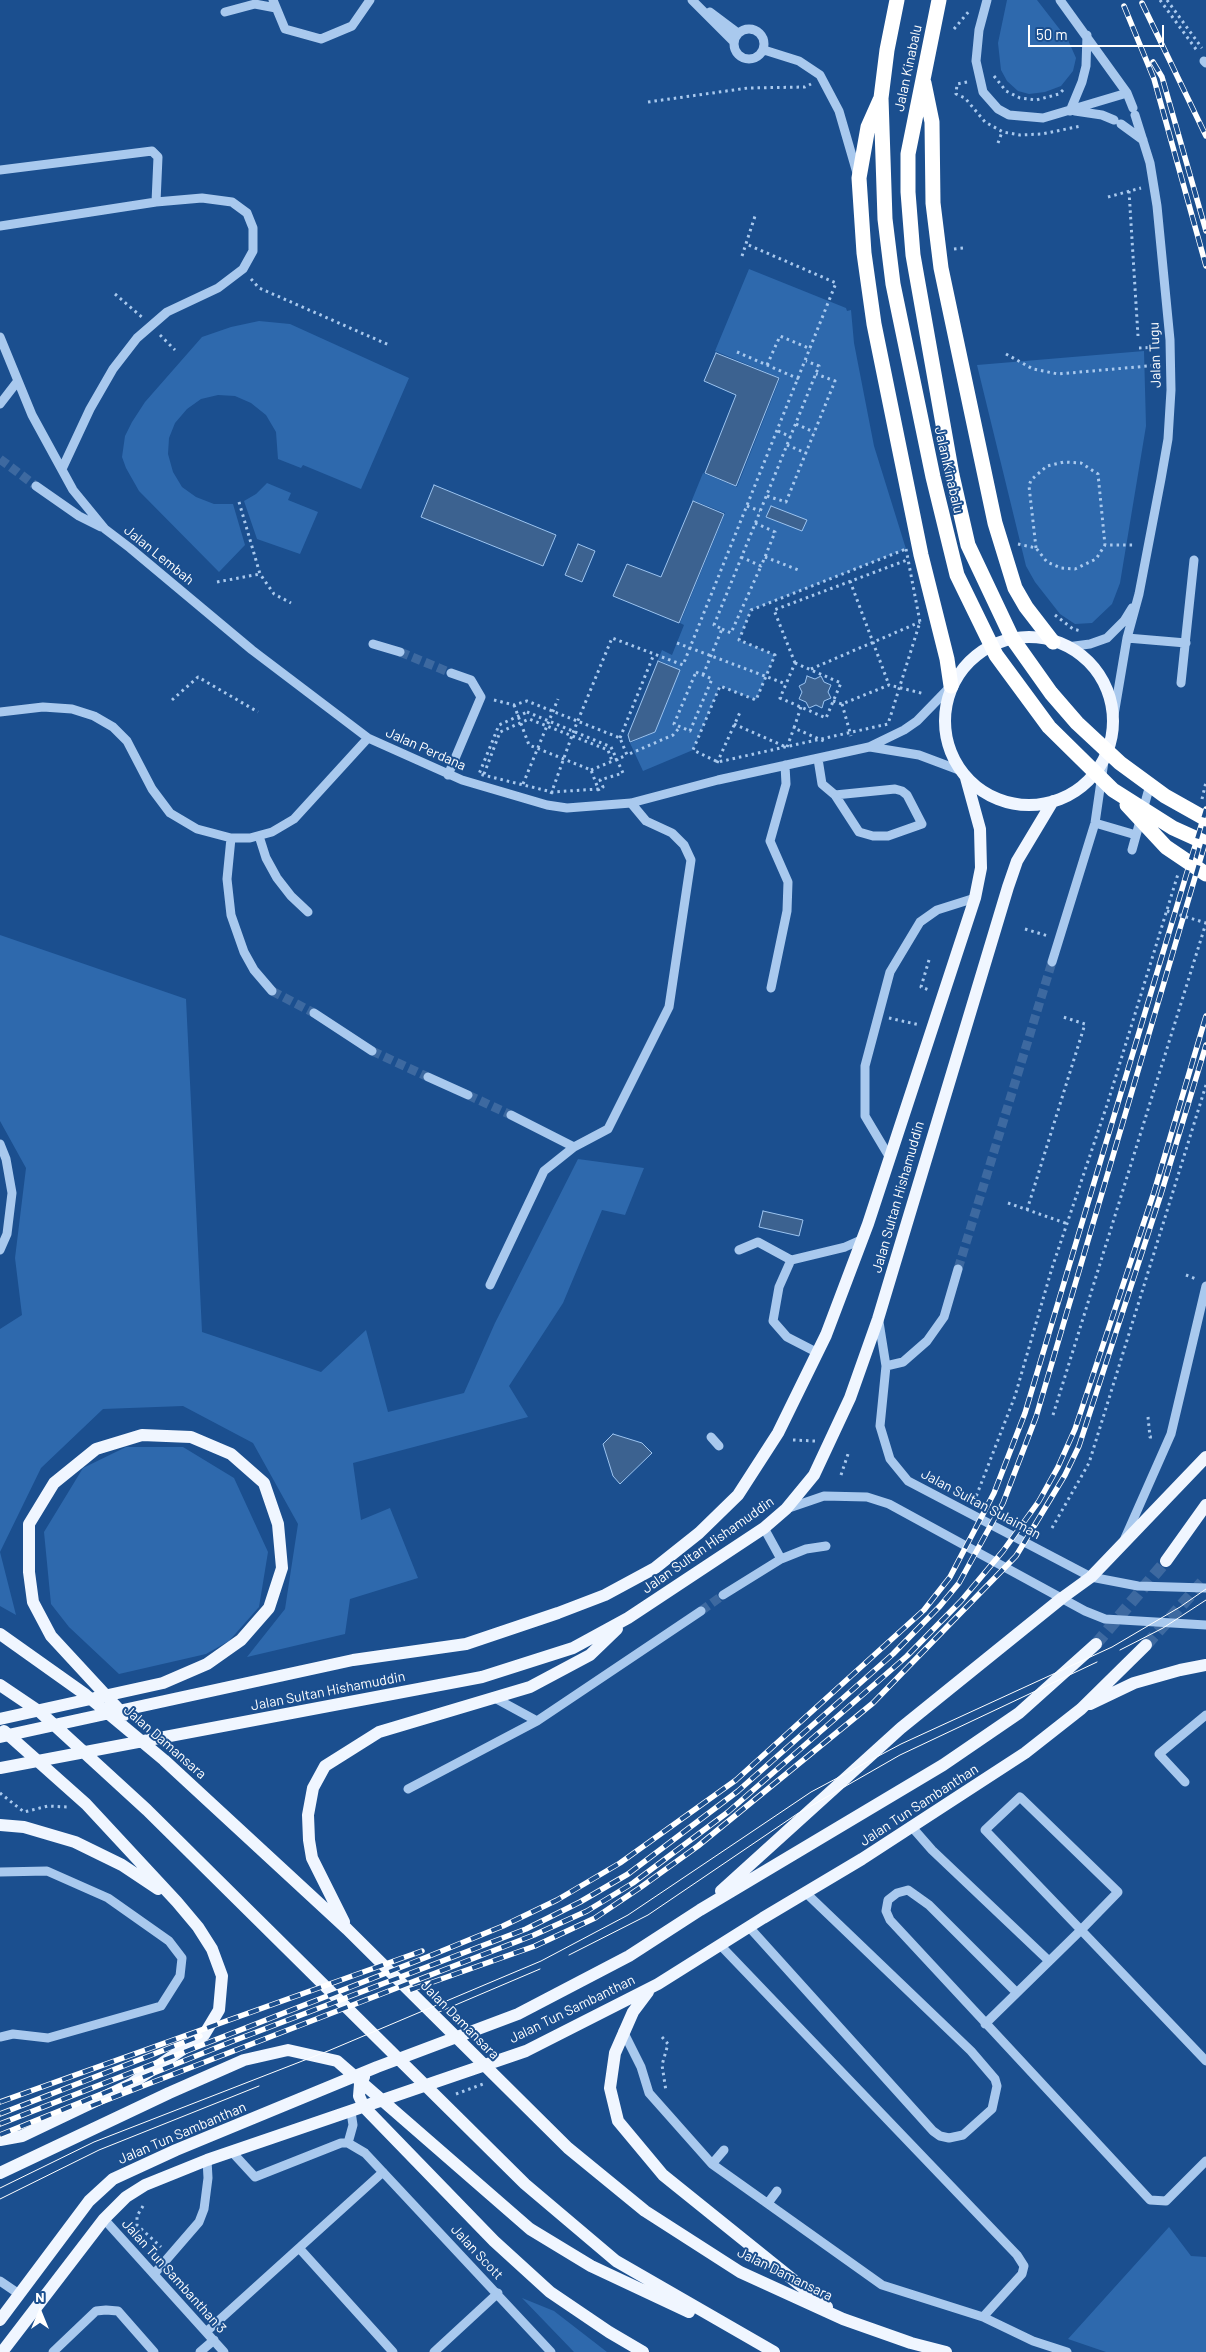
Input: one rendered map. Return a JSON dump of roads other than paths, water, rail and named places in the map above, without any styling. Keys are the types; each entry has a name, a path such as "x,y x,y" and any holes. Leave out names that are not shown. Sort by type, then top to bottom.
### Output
{"highway":[{"name":"Jalan Kinabalu","path":"897,0 887,50 881,98 885,219 893,284 933,477 957,575 1002,663 1049,727 1113,790 1173,828 1206,843"},
{"name":"Jalan Kinabalu","path":"939,0 908,154 908,192 913,255 952,475 968,545 1012,638 1051,694 1077,723 1120,763 1165,796 1206,820"},
{"path":"923,76 932,122 933,203 941,268 995,524 1015,588 1035,620 1060,644"},
{"path":"881,98 868,127 859,178 864,253 874,324 921,555 948,659 951,686"},
{"path":"1113,790 1166,847 1206,874"},
{"path":"1165,796 1204,804"}],"main road":[{"path":"1023,638 1060,644 1082,656 1099,675 1111,698 1114,715 1110,746 1104,761 1082,786 1053,801 1028,806 1012,804 980,791 962,774 950,755 944,721 945,706 951,686 969,661 994,644 1023,638"},
{"name":"Jalan Sultan Hishamuddin","path":"0,1737 353,1660 466,1644 605,1595 655,1568 699,1534 738,1495 778,1433 818,1353 863,1240 975,898 981,868 980,829 962,774"},
{"name":"Jalan Sultan Hishamuddin","path":"0,1768 482,1677 573,1648 628,1618 764,1528 786,1509 814,1475 850,1398 878,1319 1008,887 1021,853 1053,801"},
{"path":"0,1719 163,1683 207,1664 241,1640 270,1608 282,1568 278,1524 264,1483 231,1454 191,1438 142,1435 96,1449 54,1483 29,1524 29,1572 33,1602 51,1636 164,1760"},
{"path":"700,1910 900,1728 1062,1598 1092,1577 1206,1456"},
{"path":"1166,1561 1206,1505"},
{"path":"347,1929 312,1858 309,1840 308,1816 313,1788 325,1766 379,1732 530,1687 590,1655 628,1618"},
{"name":"Jalan Damansara","path":"0,1634 86,1694 164,1760 347,1929 568,2148 645,2211 740,2272 843,2319 911,2343 946,2352"},
{"name":"Jalan Tun Sambanthan","path":"0,2320 90,2201 113,2179 176,2150 377,2066 518,2014 629,1956 700,1910 943,1765 1018,1713 1096,1644"},
{"name":"Jalan Tun Sambanthan","path":"2,2352 104,2219 120,2202 145,2185 206,2160 526,2050 658,1984 1025,1753 1081,1709 1146,1645"},
{"path":"1081,1709 1134,1683 1206,1665"},
{"path":"0,1685 40,1712 121,1787 525,2184 616,2261 759,2345"},
{"path":"0,1728 86,1804 177,1902 198,1927 222,1976 219,2010 204,2035 131,2084 22,2136 0,2140"},
{"path":"0,1825 24,1827 75,1842 122,1866 177,1902"},
{"path":"658,1984 643,1997 623,2031 615,2053 610,2088 618,2121 663,2175 843,2319"},
{"path":"0,2173 169,2093 244,2060 288,2050 337,2061 530,2229 591,2266 774,2352"},
{"path":"377,2066 366,2073 360,2084 359,2096 364,2107 494,2241 550,2292 609,2332 643,2352"}],"street":[{"path":"225,12 255,4 274,4 285,29 321,40 352,26 370,0"},
{"path":"693,0 738,33"},
{"path":"693,0 734,42 736,52 744,59 754,59 764,50"},
{"path":"987,0 976,45 976,62 983,92 990,102 1009,115 1043,118 1127,93"},
{"name":"Jalan Tugu","path":"1060,0 1127,93 1144,140 1154,184 1167,313 1171,398 1168,440 1139,594 1127,638 1114,715"},
{"path":"734,42 738,33 746,29 758,31 763,37 764,50"},
{"path":"1070,110 1084,74 1087,35"},
{"path":"764,50 799,61 820,75 839,111 859,178"},
{"path":"1070,110 1094,114 1118,122 1144,140"},
{"path":"0,170 152,151 158,157 156,202"},
{"path":"1,224 156,202 202,198 232,202 247,213 253,228 253,251 244,269 218,288 167,312 137,338 113,369 62,469"},
{"name":"Jalan Lembah","path":"0,337 17,382 73,490 106,530 252,650 368,738"},
{"path":"0,404 17,382"},
{"path":"36,486 80,516 106,530"},
{"path":"1181,683 1194,560"},
{"name":"Jalan Tugu","path":"1060,644 1090,644 1114,634 1124,621 1139,594"},
{"path":"1127,638 1186,643"},
{"path":"373,644 400,652"},
{"path":"448,775 481,696 471,680 451,673"},
{"name":"Jalan Perdana","path":"0,712 43,707 72,709 94,716 113,727 127,741 136,755 152,789 170,813 196,829 231,838 259,836 272,832 294,819 368,738 448,775 479,787 547,806 601,806 631,803 718,780 869,747 917,721 951,686"},
{"name":"Jalan Perdana","path":"869,747 919,755 962,774"},
{"path":"818,758 821,781 835,795 859,832 873,836 888,836 922,824 907,795 902,791 895,789 835,795"},
{"path":"1052,962 1095,823 1104,761"},
{"path":"771,988 787,911 788,882 770,841 786,784 785,765"},
{"path":"1132,850 1148,792"},
{"path":"490,1285 544,1171 574,1147 608,1129 669,1007 691,860 684,845 672,834 646,821 631,803"},
{"path":"1095,823 1136,835"},
{"path":"259,836 266,858 277,878 291,896 308,912"},
{"path":"231,838 227,879 231,915 244,952 254,970 272,991"},
{"path":"890,1158 881,1146 866,1116 864,1066 890,972 920,922 937,910 975,898"},
{"path":"314,1013 372,1051"},
{"path":"428,1077 468,1095"},
{"path":"511,1116 574,1147"},
{"path":"0,1144 6,1159 12,1193 7,1234 0,1250"},
{"path":"739,1250 758,1242 791,1260 845,1247 863,1240"},
{"path":"791,1260 779,1287 773,1321 787,1337 818,1353"},
{"path":"886,1366 903,1362 928,1341 944,1317 958,1269"},
{"path":"1122,1545 1171,1434 1206,1286"},
{"name":"Jalan Sultan Sulaiman","path":"878,1319 886,1366 880,1426 890,1459 908,1481 1092,1577 1138,1586 1206,1588"},
{"path":"711,1437 719,1446"},
{"path":"786,1509 824,1496 867,1497 889,1504 1085,1611 1105,1619 1125,1622 1206,1625"},
{"path":"764,1528 781,1559"},
{"path":"723,1596 781,1559 806,1549 826,1546"},
{"path":"408,1789 537,1721 701,1612"},
{"path":"493,1697 537,1721"},
{"path":"1185,1782 1159,1754 1206,1715"},
{"path":"985,2024 1081,1930 1118,1892 1020,1797 985,1830 1081,1930 1206,2061"},
{"path":"910,1826 932,1850 1049,1961"},
{"path":"0,1872 47,1871 108,1898 169,1941 182,1958 180,1976 161,2006 48,2038 13,2034 0,2037"},
{"path":"1016,1992 929,1905 908,1890 888,1900 886,1911 890,1920 1150,2200 1166,2201 1206,2161"},
{"path":"749,1926 933,2131 940,2136 949,2138 963,2135 992,2109 996,2091 995,2079 971,2052 806,1892"},
{"path":"721,1946 822,2050 869,2105 1017,2255 1024,2266 1022,2274 982,2317"},
{"path":"623,2031 641,2067 649,2093 712,2164 882,2285 982,2317 1033,2341 1067,2352"},
{"path":"815,2057 822,2050"},
{"path":"232,2152 255,2177 342,2143 348,2143 353,2125 350,2112"},
{"name":"Jalan Scott","path":"348,2143 365,2153 498,2293 551,2352"},
{"path":"712,2164 724,2150"},
{"path":"154,2274 199,2222 204,2208 208,2178 206,2160"},
{"path":"206,2332 299,2248 309,2232 383,2172"},
{"path":"768,2203 776,2191"},
{"name":"Jalan Tun Sambanthan 3","path":"104,2219 224,2352"},
{"path":"299,2248 393,2352"},
{"path":"0,2281 19,2294"},
{"path":"434,2352 498,2293"},
{"path":"53,2352 96,2311 106,2310 118,2312 154,2352"},
{"path":"200,2352 214,2340"}],"tunnel":[{"path":"0,459 36,486"},
{"path":"400,652 451,673"},
{"path":"958,1269 1052,962"},
{"path":"272,991 314,1013"},
{"path":"372,1051 428,1077"},
{"path":"468,1095 511,1115"},
{"path":"1096,1644 1166,1561"},
{"path":"1146,1645 1206,1578"},
{"path":"701,1611 723,1595"}],"tram line":[{"path":"0,2188 94,2142 328,2051 541,1961 628,1915 811,1792 901,1744 1112,1647 1180,1607 1206,1589"},
{"path":"1120,1650 1163,1628 1206,1600"},
{"path":"569,1955 648,1915 797,1814 900,1755 1097,1662"},
{"path":"439,2012 540,1969"},
{"path":"0,2199 99,2150 259,2086"}],"railway":[{"path":"1142,3 1206,136"},
{"path":"1124,6 1154,79 1206,266"},
{"path":"1153,62 1162,77 1206,231"},
{"path":"0,2124 427,1957 503,1926 557,1900 620,1863 736,1780 924,1610 950,1577 994,1493 1025,1413 1206,809"},
{"path":"0,2135 233,2041 526,1929 580,1902 628,1874 738,1791 893,1654 940,1606 959,1583 1003,1503 1036,1417 1206,840"},
{"path":"91,2106 534,1935 587,1911 633,1883 728,1812 907,1656 961,1601 1003,1551 1039,1501 1058,1467 1075,1429 1154,1192 1206,1016"},
{"path":"410,1990 535,1946 595,1918 641,1887 698,1846 873,1703 1016,1556 1065,1475 1079,1446 1161,1194 1206,1045"},
{"path":"0,2102 422,1951"},
{"path":"0,2114 200,2036"}]}
